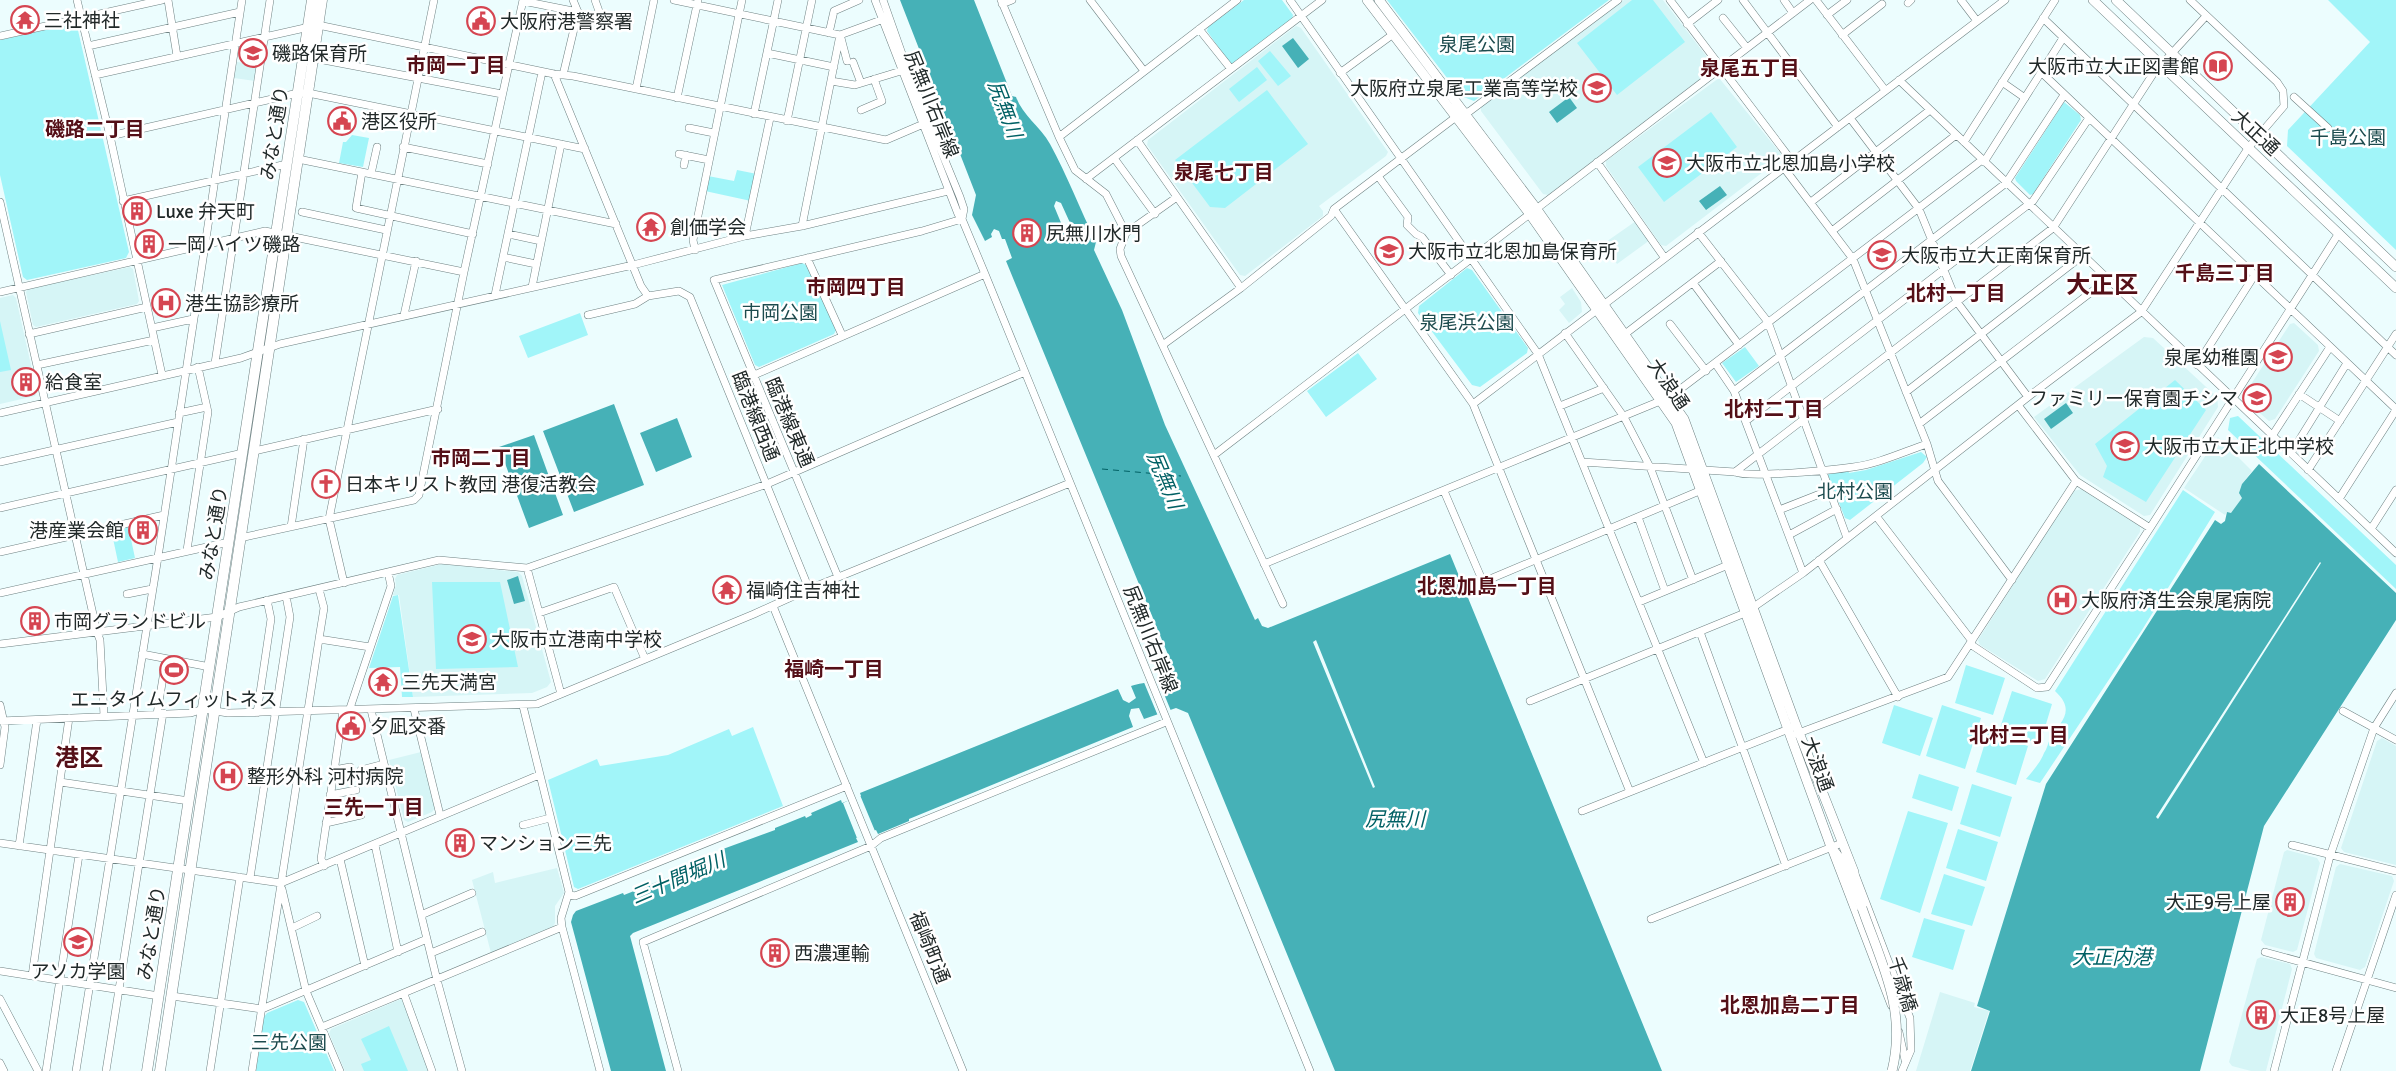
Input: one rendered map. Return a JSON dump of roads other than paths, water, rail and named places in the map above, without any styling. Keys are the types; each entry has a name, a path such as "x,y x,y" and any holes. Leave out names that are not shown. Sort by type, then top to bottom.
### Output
{"highway":[{"name":"みなと通り","path":"160,1071 270,346 286,164 313,58 312,0"},
{"name":"みなと通り","path":"147,1071 258,351 298,158 303,93 313,26 322,0"}],"main road":[{"name":"大浪通","path":"1367,0 1392,34 1460,115"},
{"name":"大浪通","path":"1379,0 1460,115 1604,304 1666,399 1698,469 1745,613 1854,872 1855,891"},
{"name":"大正通","path":"2093,0 2396,288"},
{"name":"大正通","path":"2116,0 2396,267"},
{"name":"大浪通","path":"1533,211 1596,310 1666,399"},
{"name":"大浪通","path":"1705,489 1754,607 1831,847 1841,860 1855,891"},
{"name":"千歳橋","path":"1855,891 1897,1013 1898,1038 1891,1071"}],"street":[{"path":"77,0 110,136 162,375"},
{"path":"0,36 162,0"},
{"path":"168,0 177,56"},
{"path":"76,1071 158,557 213,181 242,0"},
{"path":"215,363 270,0"},
{"path":"344,583 329,519 381,254 434,0"},
{"path":"240,538 417,498 421,491 464,272 523,0 578,12"},
{"path":"562,75 578,12 573,0"},
{"path":"595,0 600,14"},
{"path":"636,89 654,0"},
{"path":"674,0 698,2 739,14 840,35 881,20"},
{"path":"695,250 693,240 742,0"},
{"path":"754,114 778,0"},
{"path":"787,121 812,1 803,0"},
{"path":"829,33 834,11 858,0"},
{"name":"尻無川右岸線","path":"874,0 948,191 986,274 1310,1071"},
{"name":"尻無川右岸線","path":"883,0 914,86 964,209 962,219"},
{"path":"1012,0 1001,2 1058,137 1075,170 1106,194 1126,233"},
{"path":"1090,0 1144,71"},
{"path":"1058,137 1237,0"},
{"path":"1290,0 1538,354 1704,763"},
{"path":"1086,179 1322,0"},
{"path":"1164,344 1241,288 1332,216 1334,209 1618,0"},
{"path":"1680,0 1672,3 1792,161"},
{"path":"1687,24 1718,0"},
{"path":"1743,0 1838,127"},
{"path":"1784,0 1794,13"},
{"path":"1214,455 1451,276 1533,211 1810,0"},
{"path":"1816,0 1885,90"},
{"path":"1827,14 1847,0"},
{"path":"1961,0 1977,21"},
{"path":"1473,404 1664,257 2005,0"},
{"path":"1964,142 2055,0"},
{"path":"1530,701 1745,613 1803,573 2028,397 2141,312 2249,147 2282,111 2285,101 2283,91 2251,56 2190,0"},
{"path":"677,98 698,2"},
{"path":"1842,34 1882,4"},
{"path":"88,46 240,12"},
{"path":"1734,472 2054,228 2153,74 2206,16"},
{"path":"1724,18 1746,48"},
{"path":"2043,18 2396,355"},
{"path":"95,75 313,26 424,46 542,72 636,89 770,118 886,140 922,125"},
{"path":"1199,29 1231,69"},
{"path":"1340,73 1392,34"},
{"path":"840,35 861,83"},
{"path":"802,226 840,35"},
{"path":"1264,564 1666,399 1706,371 1768,322 1983,161 2063,38"},
{"path":"767,53 834,67"},
{"path":"313,58 502,94"},
{"path":"831,81 854,85 901,70"},
{"path":"495,295 542,72"},
{"path":"2041,72 2396,410 2339,500"},
{"path":"554,74 643,291 648,296"},
{"path":"860,110 882,100 874,79"},
{"path":"1899,80 2197,366 2396,553"},
{"path":"2002,82 2025,98"},
{"path":"110,136 303,93 585,149"},
{"path":"1734,390 2006,183 2064,94"},
{"path":"2294,97 2328,128"},
{"path":"1810,202 1930,110"},
{"path":"745,236 770,118"},
{"path":"1850,118 1919,209 1957,302 2028,397"},
{"path":"1746,420 2029,205 2088,118"},
{"path":"689,128 714,133"},
{"path":"1832,231 1956,135"},
{"path":"1137,140 1241,288"},
{"path":"532,287 561,144"},
{"path":"371,174 377,147"},
{"path":"403,147 488,164"},
{"path":"684,165 682,155 709,160"},
{"path":"298,158 616,224"},
{"path":"1114,158 1155,214"},
{"path":"1597,162 1664,257"},
{"path":"123,201 286,164"},
{"path":"1784,168 1853,259 1927,444 1938,481 2012,580"},
{"path":"362,172 356,208 389,217 472,234"},
{"path":"1378,176 1408,217 1407,224 1416,234 1422,236 1451,276"},
{"path":"0,413 241,358 270,346 633,265 638,262 695,250 745,236 802,226 948,191"},
{"path":"1177,197 1126,233 1120,249 1121,256 1164,344 1283,604"},
{"path":"0,202 100,640 104,716"},
{"path":"1334,209 1473,404 1630,792"},
{"path":"302,212 386,230"},
{"path":"842,335 808,258 922,231 962,219"},
{"path":"0,292 265,232 464,272"},
{"path":"1698,232 1768,322 1847,538"},
{"path":"1876,516 1971,643 2037,688 2047,687 2339,233"},
{"path":"508,234 541,241"},
{"path":"1906,392 2082,256"},
{"path":"503,257 536,264"},
{"name":"臨港線東通","path":"808,258 714,280 752,376 838,577"},
{"path":"1624,334 1721,261"},
{"path":"404,315 416,262"},
{"path":"752,376 842,335 986,274"},
{"path":"2197,366 2254,276"},
{"path":"1919,424 2107,280"},
{"path":"1693,283 1739,345"},
{"name":"臨港線西通","path":"588,314 635,304 648,296 679,290 690,296 809,589"},
{"path":"29,334 147,307"},
{"path":"152,328 193,319"},
{"path":"1670,324 1706,371"},
{"path":"1565,333 1624,417 1650,467 1693,580"},
{"path":"2308,470 2396,334"},
{"path":"37,365 154,340"},
{"path":"2272,436 2330,348"},
{"path":"1715,363 1734,390 1803,573"},
{"path":"2290,453 2348,363"},
{"path":"187,550 207,407 198,367"},
{"path":"0,644 217,617 239,606 438,560 526,568 766,484 1025,372"},
{"path":"1560,406 1604,388"},
{"path":"2299,394 2340,421"},
{"path":"2018,405 2076,481 2150,528"},
{"path":"179,413 207,407"},
{"path":"254,451 438,409"},
{"path":"0,462 178,422"},
{"path":"291,527 304,439"},
{"path":"1582,462 1698,469 1740,474 1765,474 1854,467 1927,444"},
{"path":"0,508 243,453"},
{"path":"1582,811 1743,748 1898,697 1948,677 2076,481"},
{"path":"2,721 191,713 203,709 228,714 522,706 537,704 773,606 809,589 1070,483"},
{"path":"1444,490 1483,582 1536,558 1705,489"},
{"path":"1779,510 1830,490"},
{"path":"2371,529 2396,490"},
{"path":"1789,535 1837,509"},
{"path":"0,552 164,515"},
{"path":"1638,517 1665,591"},
{"path":"0,593 230,542"},
{"path":"1819,560 1898,697"},
{"path":"1639,602 1728,565"},
{"path":"526,568 561,694"},
{"path":"324,866 321,859 326,823 346,711 391,586 388,572"},
{"path":"539,613 614,586 645,659"},
{"path":"127,594 152,589"},
{"path":"252,1071 307,712 320,640 324,608 319,589"},
{"path":"250,878 290,617 286,596"},
{"path":"257,713 271,619 267,600"},
{"name":"福崎町通","path":"773,606 963,1071"},
{"path":"1700,632 1786,866"},
{"path":"320,640 370,647"},
{"path":"142,654 210,667"},
{"path":"106,1071 140,863 166,659"},
{"path":"2274,1071 2330,856 2374,728 2396,693"},
{"path":"0,705 5,728 0,765"},
{"path":"522,706 570,895 563,912 562,927 600,1071"},
{"path":"414,709 440,815"},
{"path":"371,710 436,980 462,1071"},
{"path":"2343,711 2396,740"},
{"path":"32,976 69,718"},
{"path":"678,1071 643,942 871,846 881,838 1166,719"},
{"path":"19,846 37,720"},
{"path":"361,770 384,764"},
{"path":"334,770 350,767"},
{"path":"0,843 281,884 375,845 440,815 539,775"},
{"path":"60,782 188,801"},
{"path":"570,895 575,896 847,786"},
{"path":"330,795 356,790"},
{"path":"326,823 361,815"},
{"path":"524,825 550,818"},
{"path":"1651,919 1842,843"},
{"path":"375,845 398,952"},
{"path":"2292,845 2396,872"},
{"path":"1831,847 1895,1015 1904,1066"},
{"path":"46,1071 79,855"},
{"path":"340,859 365,966"},
{"path":"1854,872 1910,1018 1912,1045 1904,1066 1891,1071"},
{"path":"210,1071 240,877"},
{"path":"281,884 306,991 340,1071"},
{"path":"421,914 472,893"},
{"path":"2336,1071 2396,895"},
{"path":"276,916 288,914"},
{"path":"292,928 317,916"},
{"path":"322,1027 562,927"},
{"path":"431,953 482,932"},
{"path":"172,996 262,1009 427,939"},
{"path":"2265,952 2396,988"},
{"path":"0,971 159,996"},
{"path":"404,994 432,1071"},
{"path":"0,999 38,1071"},
{"path":"1895,1015 1910,1018"},
{"path":"0,1063 4,1071"}],"water":[{"name":"尻無川","path":"900,0 974,0 1012,96 1016,97 1023,110 1050,144 1096,242 1094,250 1122,310 1165,425 1255,620 1258,618 1262,626 1268,628 1450,554 1662,1071 1335,1071 1188,713 1176,708 1144,719 1139,708 1131,709 1129,716 1133,727 909,819 909,821 878,834 876,830 856,838 858,842 633,933 630,936 666,1071 611,1071 571,922 576,911 623,893 624,895 724,855 723,849 775,830 775,828 805,816 806,818 812,815 811,813 841,800 842,803 861,796 860,793 1118,689 1123,700 1129,703 1136,698 1131,686 1159,679 1169,671 1169,657 1006,261 1012,258 1005,239 1002,239 999,231 994,229 991,234 992,237 985,241 972,215 976,195","holes":["1056,201 1061,203 1071,225 1070,231 1064,230 1054,206"]},
{"path":"1293,38 1309,59 1298,68 1282,46"},
{"path":"1569,97 1577,108 1557,123 1549,112"},
{"path":"1720,186 1727,195 1706,210 1699,201"},
{"path":"2066,403 2073,413 2051,429 2044,419"},
{"path":"614,404 644,485 574,512 543,431"},
{"path":"677,418 692,457 656,472 640,433"},
{"path":"534,435 563,515 529,528 499,447"},
{"name":"大正内港","path":"2259,464 2396,593 2396,620 2264,826 2200,1071 1971,1071 1990,1011 1977,1006 2046,784 2215,520 2221,524 2225,521 2227,512 2231,513 2242,498 2239,493 2242,484"},
{"path":"518,576 525,601 514,604 507,580"}],"place":[{"name":"三社神社","path":"25,20"},
{"name":"大阪府港警察署","path":"481,21"},
{"name":"磯路保育所","path":"253,53"},
{"name":"大阪市立大正図書館","path":"2218,66"},
{"name":"大阪府立泉尾工業高等学校","path":"1597,88"},
{"name":"港区役所","path":"342,121"},
{"name":"大阪市立北恩加島小学校","path":"1667,163"},
{"name":"Luxe 弁天町","path":"137,211"},
{"name":"創価学会","path":"651,227"},
{"name":"尻無川水門","path":"1027,233"},
{"name":"一岡ハイツ磯路","path":"149,244"},
{"name":"大阪市立北恩加島保育所","path":"1389,251"},
{"name":"大阪市立大正南保育所","path":"1882,255"},
{"name":"港生協診療所","path":"166,303"},
{"name":"泉尾幼稚園","path":"2278,357"},
{"name":"給食室","path":"26,382"},
{"name":"ファミリー保育園チシマ","path":"2257,398"},
{"name":"大阪市立大正北中学校","path":"2125,446"},
{"name":"日本キリスト教団 港復活教会","path":"326,484"},
{"name":"港産業会館","path":"143,530"},
{"name":"福崎住吉神社","path":"727,590"},
{"name":"大阪府済生会泉尾病院","path":"2062,600"},
{"name":"市岡グランドビル","path":"35,621"},
{"name":"大阪市立港南中学校","path":"472,639"},
{"name":"エニタイムフィットネス","path":"174,670"},
{"name":"三先天満宮","path":"383,682"},
{"name":"夕凪交番","path":"351,726"},
{"name":"整形外科 河村病院","path":"228,776"},
{"name":"マンション三先","path":"460,843"},
{"name":"大正9号上屋","path":"2290,902"},
{"name":"アソカ学園","path":"78,942"},
{"name":"西濃運輸","path":"775,953"},
{"name":"大正8号上屋","path":"2261,1015"}],"district":[{"name":"市岡一丁目","path":"456,65"},
{"name":"泉尾五丁目","path":"1750,68"},
{"name":"磯路二丁目","path":"95,129"},
{"name":"泉尾七丁目","path":"1224,172"},
{"name":"千島三丁目","path":"2225,273"},
{"name":"大正区","path":"2102,285"},
{"name":"市岡四丁目","path":"856,287"},
{"name":"北村一丁目","path":"1956,293"},
{"name":"北村二丁目","path":"1774,409"},
{"name":"市岡二丁目","path":"481,458"},
{"name":"北恩加島一丁目","path":"1487,586"},
{"name":"福崎一丁目","path":"834,669"},
{"name":"北村三丁目","path":"2019,735"},
{"name":"港区","path":"79,758"},
{"name":"三先一丁目","path":"374,807"},
{"name":"北恩加島二丁目","path":"1790,1005"}],"park label":[{"name":"泉尾公園","path":"1477,44"},
{"name":"千島公園","path":"2348,137"},
{"name":"市岡公園","path":"780,312"},
{"name":"泉尾浜公園","path":"1467,322"},
{"name":"北村公園","path":"1855,491"},
{"name":"三先公園","path":"289,1042"}],"water label":[{"name":"三十間堀川","path":"678,878"}]}
